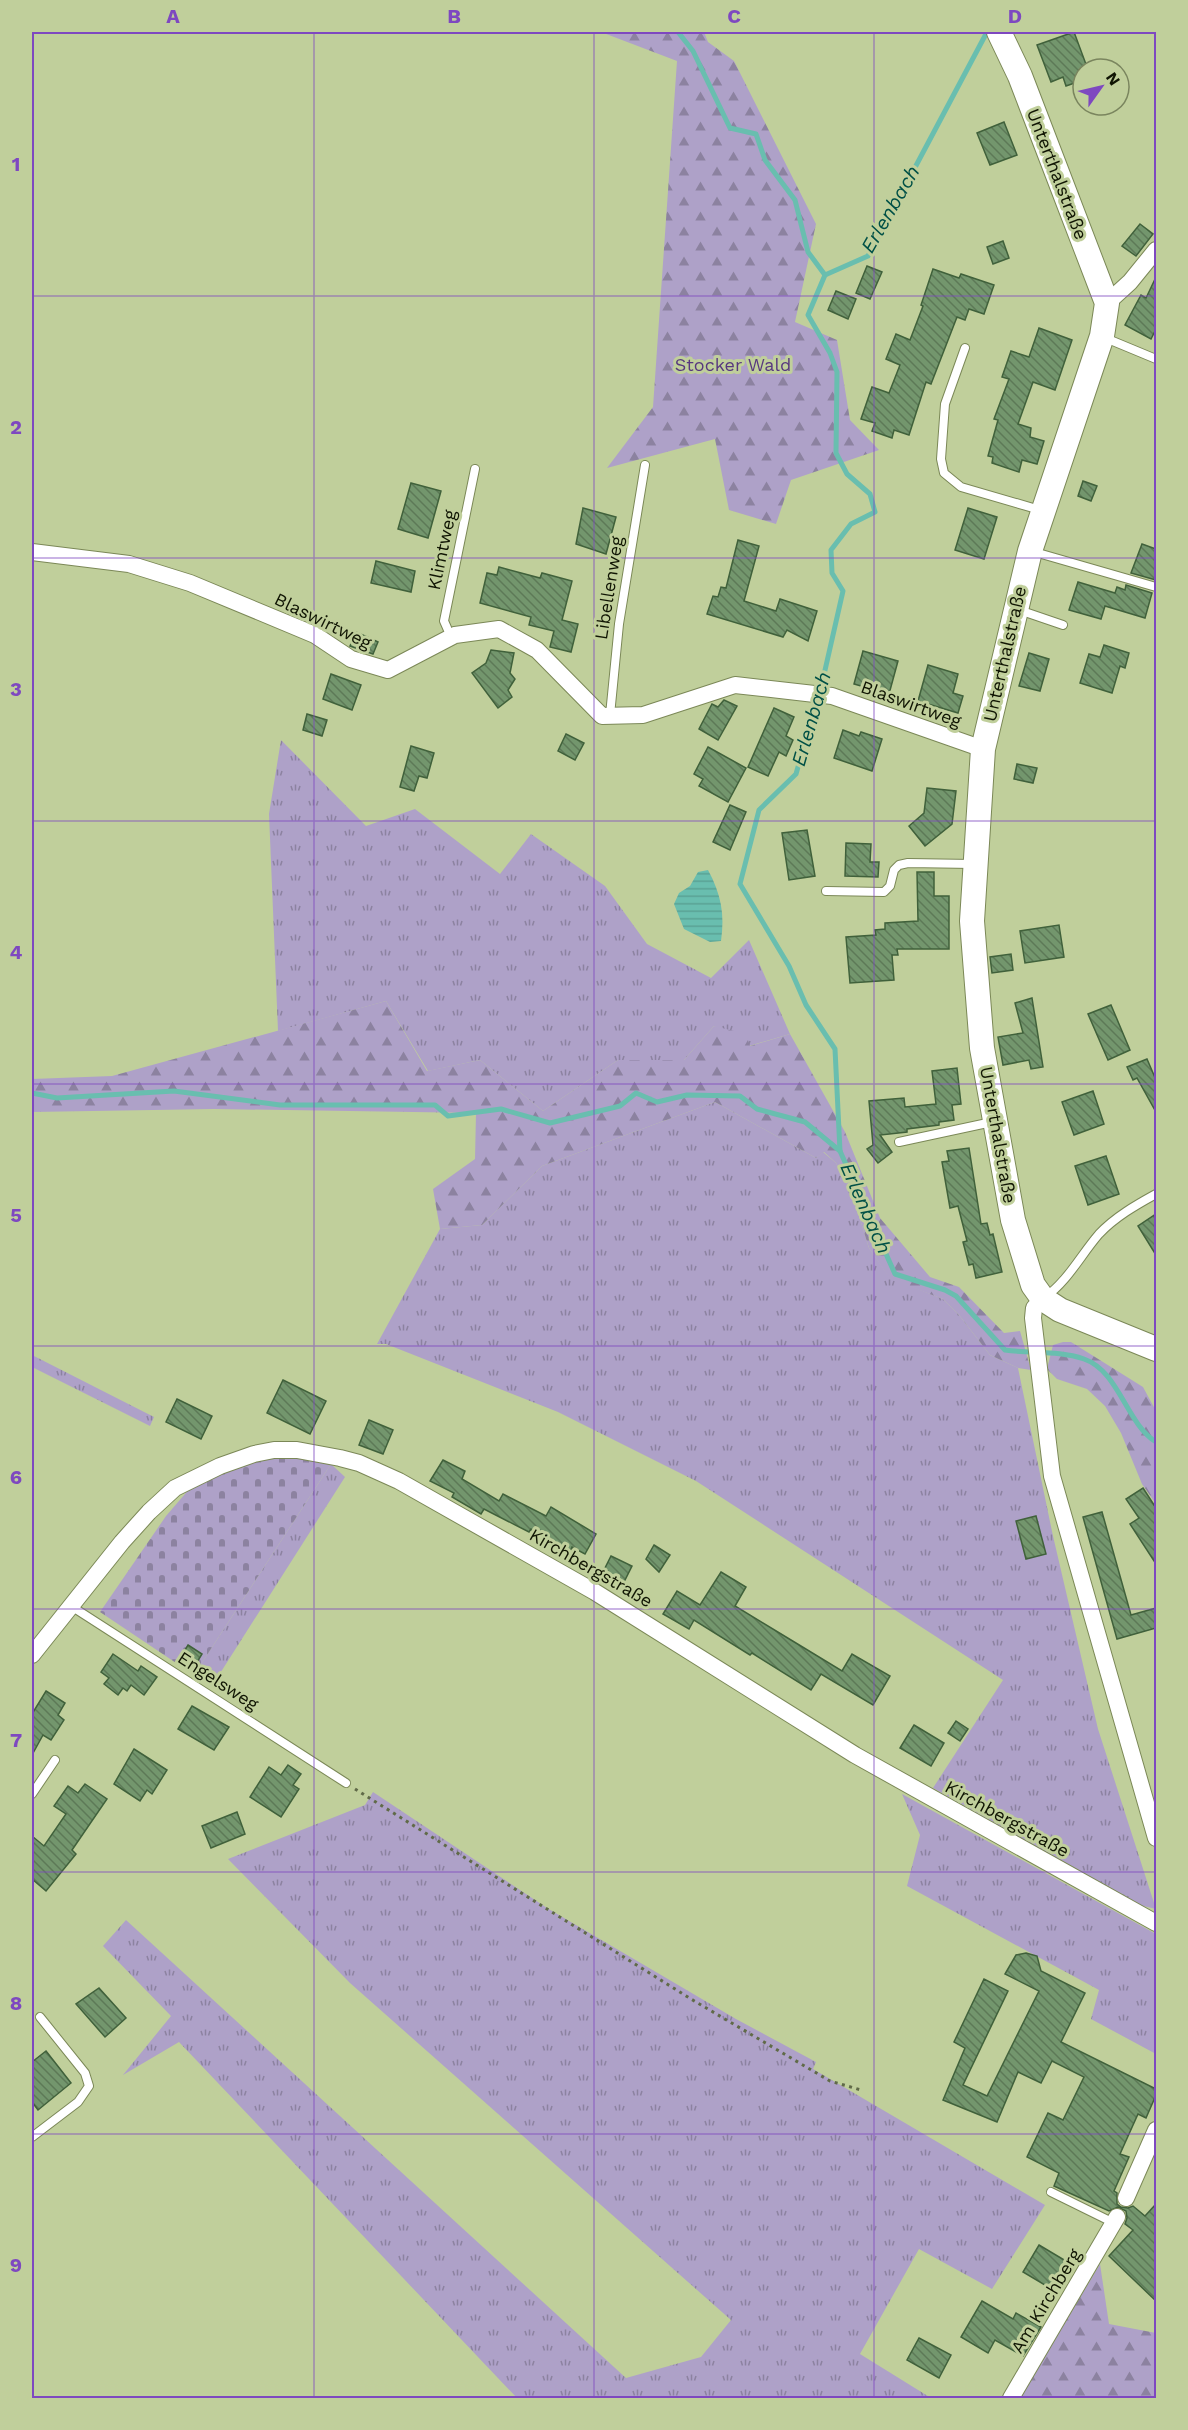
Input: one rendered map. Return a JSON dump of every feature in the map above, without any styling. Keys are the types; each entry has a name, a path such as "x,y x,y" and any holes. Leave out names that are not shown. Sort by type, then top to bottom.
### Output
{"street":[{"name":"Unterthalstraße","path":"1004,35 1107,303 1102,336 1030,551 982,749 974,864 972,921 982,1048 1013,1220 1026,1268 1033,1285 1043,1299"},
{"path":"1107,303 1131,281 1156,250"},
{"name":"Blaswirtweg","path":"32,552 129,564 190,583 315,634 351,659 388,670 451,637 499,629 537,650 602,716 643,715 735,685 832,696 982,749"},
{"path":"1156,1349 1060,1310 1043,1299 1034,1308 1037,1366 1053,1483 1156,1838"},
{"name":"Kirchbergstraße","path":"34,1648 149,1512 175,1488 236,1459 274,1450 297,1450 359,1462 399,1481 595,1592 855,1755 1156,1923"},
{"path":"1126,2198 1156,2130"},
{"name":"Am Kirchberg","path":"1011,2398 1115,2220"}],"lane":[{"path":"1102,336 1156,359"},
{"path":"965,348 945,404 941,459 944,473 961,488 1042,511"},
{"name":"Libellenweg","path":"610,715 619,624 645,465"},
{"name":"Klimtweg","path":"451,637 444,621 475,469"},
{"path":"1030,551 1156,587"},
{"path":"1016,609 1063,625"},
{"path":"826,891 884,892 890,886 894,870 904,864 974,864"},
{"path":"899,1142 995,1121"},
{"path":"1043,1299 1064,1282 1101,1232 1125,1213 1156,1194"},
{"name":"Engelsweg","path":"71,1606 346,1783"},
{"path":"32,1794 55,1760"},
{"path":"32,2137 78,2102 89,2086 85,2073 40,2017"},
{"name":"Am Kirchberg","path":"1051,2192 1115,2220"}],"path":[{"path":"346,1783 701,2005 830,2081 861,2090"}],"green space":[{"name":"Stocker Wald","path":"601,32 704,32 708,42 734,61 816,224 795,322 837,340 850,420 879,450 791,480 776,524 729,510 715,439 607,468 653,407 677,61"},
{"path":"281,740 366,826 415,809 500,874 531,834 605,886 647,944 711,978 749,940 790,1034 749,1046 714,1026 684,1060 618,1060 543,1111 480,1060 428,1071 386,1001 278,1031 269,814"},
{"path":"386,1001 427,1071 480,1060 543,1111 618,1060 684,1060 714,1026 746,1034 750,1046 790,1034 845,1132 880,1218 930,1277 959,1287 1004,1333 1020,1331 1031,1370 1018,1368 990,1355 959,1315 943,1299 890,1279 869,1248 852,1194 836,1163 824,1152 816,1158 715,1102 542,1166 482,1225 440,1229 433,1189 475,1159 476,1113 214,1109 32,1112 32,1079 112,1076"},
{"path":"715,1102 816,1158 823,1152 836,1163 852,1194 869,1248 890,1278 943,1299 959,1315 990,1355 1018,1368 1053,1536 1098,1729 1156,1909 1139,1905 933,1788 1003,1680 696,1481 558,1412 386,1344 377,1344 440,1229 482,1225 542,1166"},
{"path":"1071,1342 1143,1387 1156,1411 1156,1504 1142,1484 1121,1433 1105,1406 1087,1389 1057,1379 1047,1369 1053,1345"},
{"path":"32,1355 154,1417 150,1426 32,1367"},
{"path":"285,1455 331,1464 194,1675 100,1612 166,1516 191,1487 229,1464"},
{"path":"331,1464 345,1477 212,1686 194,1675"},
{"path":"373,1792 547,1908 736,2019 816,2062 813,2069 1045,2205 992,2289 919,2249 860,2354 931,2398 517,2398 179,2042 123,2075 171,2016 103,1946 126,1920 626,2378 701,2357 731,2320 350,1983 228,1859 365,1805"},
{"path":"902,1794 1156,1934 1156,2054 1091,2019 1099,1990 907,1886 920,1835"},
{"path":"1100,2264 1109,2324 1156,2333 1156,2398 1020,2398"}],"water":[{"path":"708,870 721,904 721,941 710,942 684,929 674,904 679,893 690,886 698,872"}],"building":[{"path":"1074,32 1083,57 1071,57 1071,84 1066,86 1063,77 1051,82 1037,45"},
{"path":"1004,122 1017,155 990,165 977,133"},
{"path":"1140,224 1153,234 1136,256 1122,246"},
{"path":"1003,241 1009,258 993,264 987,247"},
{"path":"867,266 882,272 870,299 856,293"},
{"path":"933,269 959,278 961,274 994,285 984,314 969,309 965,320 957,317 931,384 926,382 909,435 894,430 892,438 872,431 875,423 861,419 872,387 889,393 900,365 886,359 896,334 910,340 923,306 921,305"},
{"path":"1156,277 1156,329 1151,339 1125,325 1141,295 1146,298"},
{"path":"836,291 856,299 848,319 828,310"},
{"path":"1039,328 1072,340 1055,390 1033,382 1018,424 1031,428 1030,437 1044,441 1037,464 1022,460 1019,472 992,463 993,457 988,456 998,420 994,419 1009,379 1002,377 1011,351 1029,357"},
{"path":"1083,481 1097,486 1091,501 1078,496"},
{"path":"411,483 441,491 428,538 398,529"},
{"path":"583,508 616,517 606,554 576,544"},
{"path":"968,508 997,517 984,559 955,550"},
{"path":"738,540 759,546 744,601 776,611 780,599 817,611 808,641 787,630 783,637 707,614 713,596 718,597 721,587 726,588"},
{"path":"1142,544 1156,549 1156,580 1131,573"},
{"path":"376,561 415,571 411,592 371,583"},
{"path":"499,567 540,578 542,573 572,581 562,620 578,624 571,652 550,647 554,631 529,625 531,617 480,603 487,573 497,575"},
{"path":"1078,582 1115,593 1117,587 1125,590 1126,585 1152,593 1145,618 1105,606 1101,619 1069,610"},
{"path":"356,632 378,642 373,654 350,646"},
{"path":"1104,645 1129,653 1125,668 1120,666 1112,693 1080,683 1089,654 1100,657"},
{"path":"491,650 514,653 510,673 515,679 508,690 512,697 498,708 472,673 486,663"},
{"path":"863,651 898,661 889,694 854,684"},
{"path":"1029,653 1049,659 1040,691 1019,686"},
{"path":"928,665 958,674 953,693 963,696 958,713 918,701"},
{"path":"331,674 361,685 352,710 323,699"},
{"path":"724,700 737,706 718,740 699,729 712,704 718,707"},
{"path":"774,708 794,717 786,736 793,740 786,756 779,752 768,776 748,767"},
{"path":"307,714 327,720 322,736 303,730"},
{"path":"843,730 859,736 861,732 882,739 872,771 834,758"},
{"path":"566,734 584,743 575,760 558,751"},
{"path":"411,746 434,753 427,778 419,776 414,791 400,787"},
{"path":"708,747 746,768 728,802 699,786 703,779 694,774"},
{"path":"1017,764 1037,768 1033,783 1014,779"},
{"path":"927,788 956,791 952,824 925,846 909,826 924,813"},
{"path":"730,805 746,812 730,850 713,842"},
{"path":"807,830 815,876 789,880 782,833"},
{"path":"846,843 871,844 870,862 879,862 878,877 845,876"},
{"path":"917,872 934,872 934,896 949,896 949,949 897,949 898,955 892,955 894,980 850,983 846,937 876,935 875,930 885,929 885,923 918,921"},
{"path":"1059,925 1064,957 1025,963 1020,931"},
{"path":"1011,954 1013,970 992,973 990,957"},
{"path":"1032,998 1043,1067 1031,1069 1029,1060 1003,1065 998,1037 1023,1033 1015,1003"},
{"path":"1111,1005 1130,1050 1108,1060 1088,1014"},
{"path":"1147,1059 1156,1080 1156,1112 1137,1078 1133,1080 1127,1067"},
{"path":"957,1068 961,1104 952,1105 954,1120 939,1122 939,1125 907,1129 907,1132 880,1135 892,1152 878,1163 867,1149 873,1145 869,1101 904,1098 905,1107 936,1104 932,1071"},
{"path":"1093,1091 1104,1124 1074,1135 1062,1102"},
{"path":"969,1148 981,1224 987,1223 990,1235 993,1234 1002,1272 976,1278 973,1264 969,1265 963,1242 967,1241 958,1206 950,1208 942,1162 949,1161 947,1151"},
{"path":"1106,1156 1119,1194 1088,1205 1075,1166"},
{"path":"1156,1214 1156,1255 1138,1226"},
{"path":"283,1380 326,1401 310,1434 267,1413"},
{"path":"177,1399 212,1416 201,1439 166,1422"},
{"path":"369,1420 393,1430 383,1454 359,1445"},
{"path":"443,1460 465,1471 462,1479 499,1501 503,1494 546,1516 551,1507 596,1534 585,1554 572,1547 570,1552 531,1529 529,1532 484,1509 481,1514 452,1497 454,1493 430,1481"},
{"path":"1143,1488 1156,1508 1156,1564 1130,1524 1139,1518 1126,1499"},
{"path":"1102,1512 1131,1615 1156,1608 1156,1628 1117,1639 1083,1517"},
{"path":"1036,1516 1046,1554 1026,1559 1016,1521"},
{"path":"654,1545 670,1555 659,1572 646,1559"},
{"path":"611,1556 632,1566 622,1586 601,1576"},
{"path":"721,1572 746,1587 735,1606 842,1671 852,1654 890,1676 873,1705 821,1674 811,1690 694,1620 689,1629 663,1614 677,1591 700,1605"},
{"path":"188,1645 202,1654 193,1669 179,1660"},
{"path":"113,1654 138,1671 141,1666 157,1677 144,1695 131,1685 127,1691 123,1688 118,1695 104,1684 109,1678 101,1672"},
{"path":"46,1691 65,1703 58,1715 64,1720 51,1740 43,1735 32,1755 32,1714"},
{"path":"192,1706 229,1727 214,1750 178,1729"},
{"path":"956,1721 968,1729 960,1741 948,1733"},
{"path":"914,1725 944,1743 931,1766 900,1748"},
{"path":"134,1749 167,1770 152,1794 147,1790 140,1801 114,1784"},
{"path":"288,1765 301,1774 293,1785 299,1789 281,1817 250,1797 269,1767 281,1775"},
{"path":"85,1784 107,1799 72,1850 76,1854 46,1891 32,1879 32,1836 44,1846 66,1814 54,1806 68,1786 78,1793"},
{"path":"237,1812 245,1834 211,1848 202,1826"},
{"path":"1026,1953 1037,1956 1041,1971 1085,1993 1061,2042 1156,2089 1156,2095 1146,2118 1138,2114 1120,2154 1129,2157 1114,2191 1117,2193 1117,2204 1128,2208 1133,2206 1145,2216 1156,2204 1156,2301 1109,2256 1133,2230 1125,2224 1126,2211 1118,2207 1109,2211 1054,2186 1059,2173 1027,2157 1048,2113 1063,2120 1084,2077 1052,2061 1041,2083 1018,2072 997,2122 943,2100 965,2048 954,2042 984,1979 1008,1991 963,2085 987,2096 1039,1991 1005,1974 1016,1955"},
{"path":"99,1988 126,2018 105,2037 76,2004"},
{"path":"46,2051 71,2083 38,2110 32,2102 32,2062"},
{"path":"1039,2245 1071,2264 1055,2291 1023,2272"},
{"path":"982,2301 1013,2319 1016,2313 1041,2327 1023,2356 995,2340 988,2353 961,2337"},
{"path":"919,2338 951,2355 939,2378 907,2360"}],"waterway":[{"path":"678,32 693,51 730,128 756,134 765,160 795,200 808,252 825,275"},
{"name":"Erlenbach","path":"987,32 868,256 825,275 808,315 830,353 837,372 836,453 847,474 870,494 875,512 851,524 831,550 832,573 843,591 823,679 796,774 759,810 740,884 789,966 806,1005 835,1049 840,1151 895,1274 945,1290 956,1296 1005,1350 1064,1354 1096,1365 1106,1374 1137,1423 1156,1442"},
{"path":"32,1093 57,1098 174,1091 280,1105 435,1105 448,1116 501,1109 550,1123 620,1106 636,1093 657,1102 687,1095 740,1096 757,1109 805,1122 840,1151"}]}
